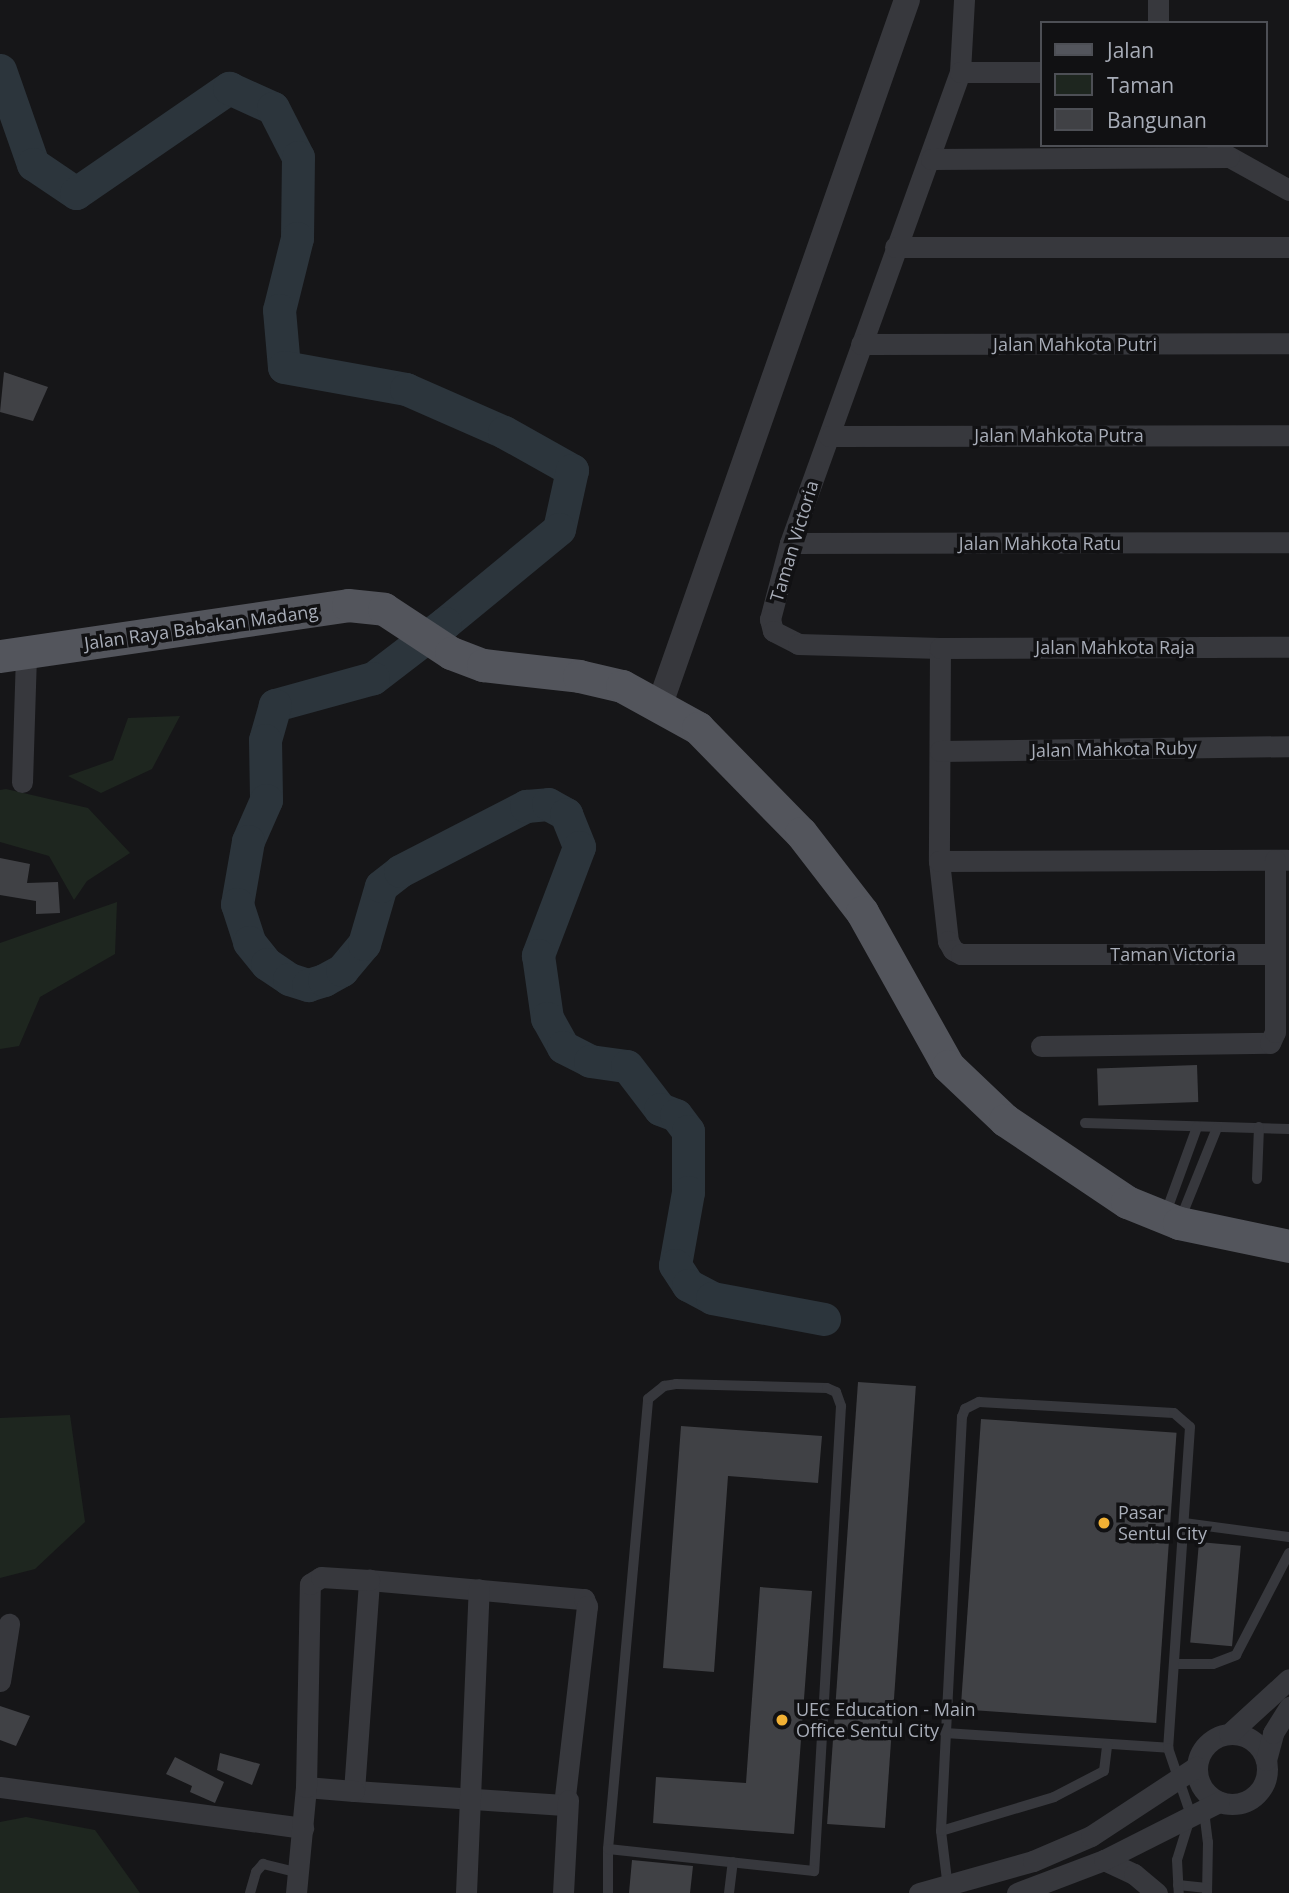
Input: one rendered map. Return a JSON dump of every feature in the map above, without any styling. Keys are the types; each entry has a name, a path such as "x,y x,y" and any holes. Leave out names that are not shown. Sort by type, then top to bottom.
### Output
{"main road":[{"name":"Jalan Raya Babakan Madang","path":"13,654 348,605 384,609 451,653 483,665 579,676 622,686 660,704"},
{"path":"660,704 698,728 736,762 801,833 862,912 948,1066 1005,1120 1077,1171 1128,1202 1171,1220 1289,1246"}],"street":[{"path":"660,704 907,0"},
{"name":"Taman Victoria","path":"964,0 960,72 790,543 770,618 773,631 783,639 798,644 940,648 939,861 948,941 961,954 1275,954"},
{"path":"1158,0 1158,21"},
{"path":"960,72 1040,72"},
{"path":"1212,147 1289,190"},
{"path":"930,159 1229,157"},
{"path":"895,247 1289,247"},
{"name":"Jalan Mahkota Putri","path":"861,344 1289,343"},
{"name":"Jalan Mahkota Putra","path":"829,436 1289,435"},
{"name":"Jalan Mahkota Ratu","path":"790,543 1289,542"},
{"name":"Jalan Mahkota Raja","path":"940,648 1289,647"},
{"path":"13,654 22,782"},
{"name":"Jalan Mahkota Ruby","path":"940,751 1289,746"},
{"path":"939,861 1282,860 1275,954 1275,1032 1270,1043 1041,1046"},
{"path":"298,1883 306,1787 310,1584 321,1577 576,1596 587,1606 568,1800 563,1893"},
{"path":"354,1791 369,1580"},
{"path":"466,1893 473,1801 478,1589"},
{"path":"0,1681 9,1624"},
{"path":"919,1893 948,1888 1033,1861 1091,1836 1188,1773 1204,1746 1229,1734 1289,1679"},
{"path":"1017,1893 1104,1860 1219,1802 1241,1803 1251,1799 1265,1782 1266,1760 1273,1733 1289,1707"},
{"path":"1229,1734 1255,1742 1266,1760"},
{"path":"1188,1773 1219,1802"},
{"path":"0,1787 303,1828"},
{"path":"306,1787 556,1808 568,1800"},
{"path":"1104,1860 1134,1874 1157,1893"}],"lane":[{"path":"1086,1124 1289,1129"},
{"path":"1171,1220 1197,1128"},
{"path":"1171,1220 1217,1128"},
{"path":"1257,1179 1259,1128"},
{"path":"608,1849 814,1871 841,1406 836,1392 827,1388 676,1384 654,1391 649,1399 608,1849 608,1893"},
{"path":"948,1888 941,1831 965,1409 979,1402 1181,1415 1190,1427 1168,1748 1188,1773 1194,1813 1177,1860 1179,1889 1207,1891 1208,1842 1205,1819 1194,1813"},
{"path":"1184,1523 1289,1537"},
{"path":"1174,1664 1213,1664 1236,1655 1289,1553"},
{"path":"945,1733 1168,1748"},
{"path":"941,1831 1054,1797 1104,1772 1107,1745"},
{"path":"729,1893 733,1862"},
{"path":"250,1893 263,1864 298,1883"}],"green space":[{"path":"180,716 152,769 101,793 68,776 113,760 128,718"},
{"path":"6,789 88,808 130,853 87,881 74,900 49,856 0,842 0,790"},
{"path":"117,902 115,954 40,997 19,1046 0,1049 0,943"},
{"path":"70,1415 85,1522 35,1569 0,1578 0,1418"},
{"path":"26,1817 95,1830 140,1893 0,1893 0,1822"}],"building":[{"path":"4,372 48,387 33,421 0,412"},
{"path":"0,858 30,864 27,883 58,882 60,913 36,914 36,901 0,895"},
{"path":"1197,1065 1198,1102 1098,1105 1097,1068"},
{"path":"858,1382 916,1386 885,1828 827,1824"},
{"path":"981,1419 1177,1433 1156,1723 961,1709"},
{"path":"681,1426 822,1436 818,1483 728,1476 714,1672 663,1668"},
{"path":"1199,1542 1241,1546 1232,1646 1190,1643"},
{"path":"760,1587 812,1591 794,1834 653,1823 656,1777 746,1783"},
{"path":"0,1706 30,1716 16,1746 0,1740"},
{"path":"220,1753 260,1764 252,1785 217,1770"},
{"path":"175,1757 224,1782 215,1803 190,1792 192,1786 166,1774"},
{"path":"632,1860 693,1866 690,1893 629,1893"}],"waterway":[{"path":"0,70 33,164 76,193 229,88 273,108 298,157 297,238 279,310 284,367 406,389 504,432 572,470 559,529 445,623 373,678 275,705 265,740 266,800 248,841 237,904 249,942 267,964 289,979 308,985 324,980 342,970 364,944 381,886 400,871 526,806 548,804 566,814 579,847 538,955 547,1018 563,1047 590,1061 627,1066 660,1109 676,1115 688,1131 688,1192 675,1265 688,1285 712,1298 824,1319"}],"place":[{"name":"Pasar Sentul City","path":"1104,1523"},
{"name":"UEC Education - Main Office Sentul City","path":"782,1720"}]}
